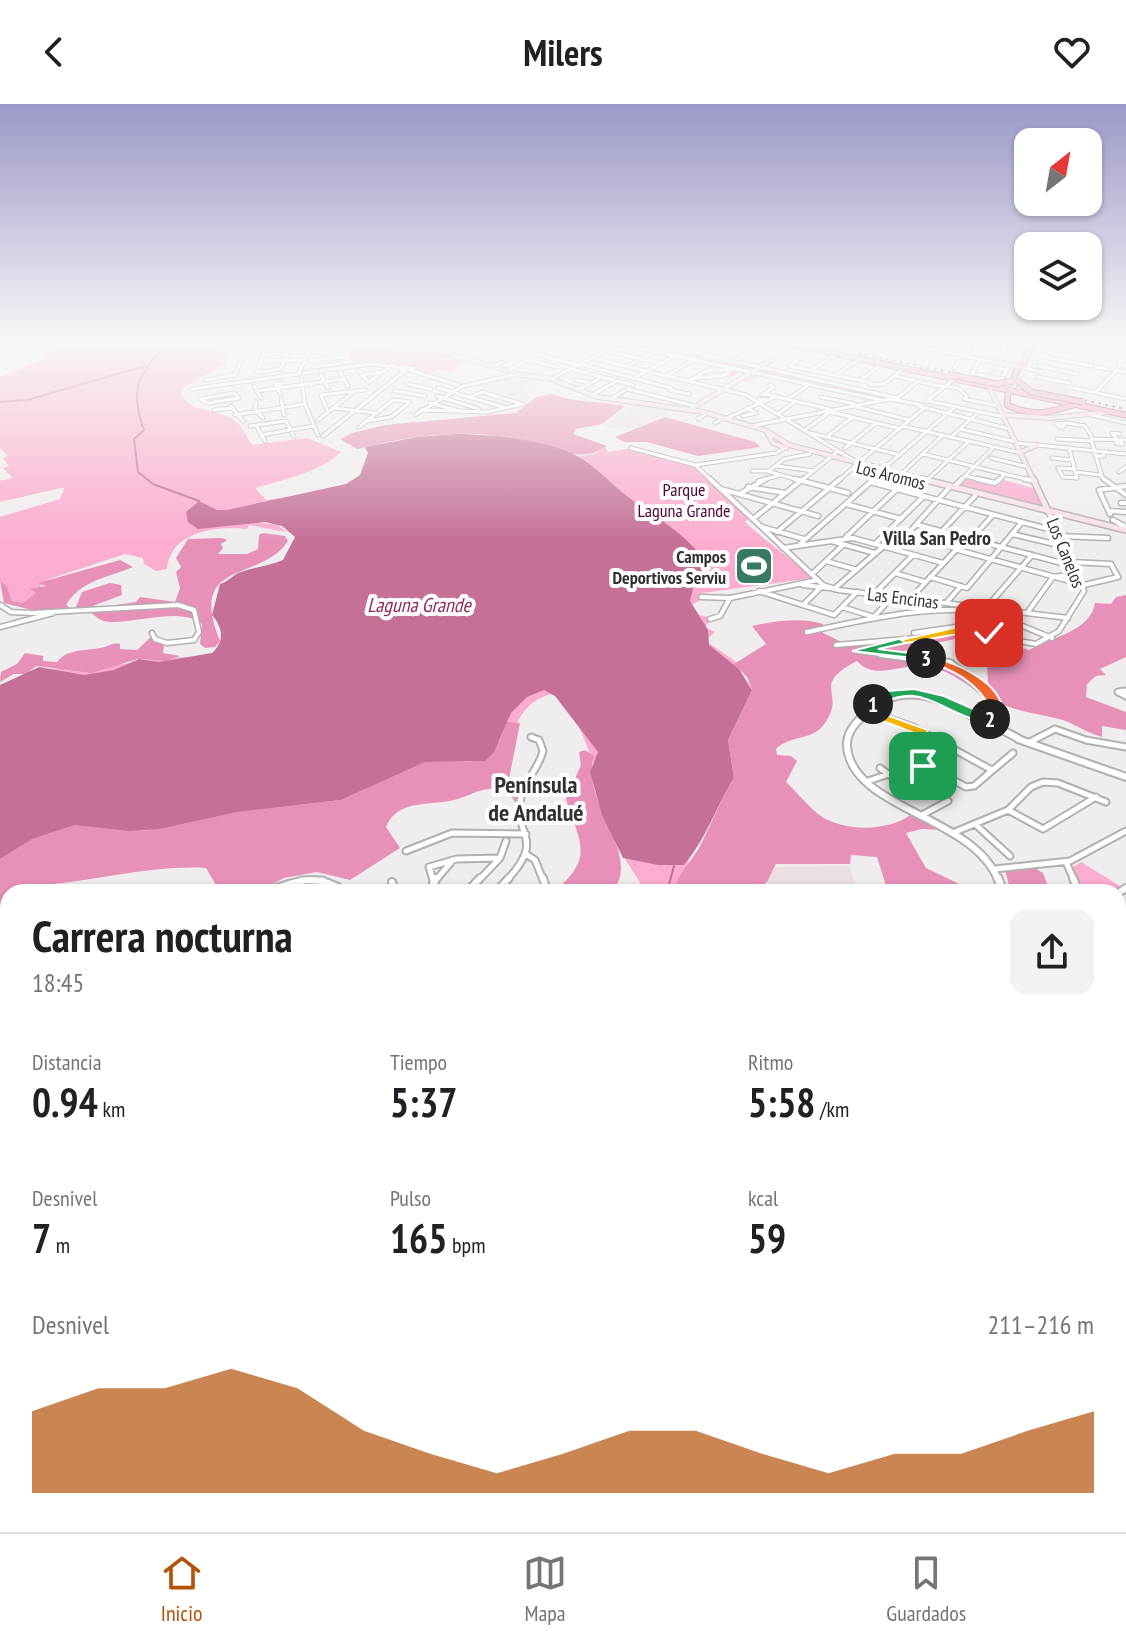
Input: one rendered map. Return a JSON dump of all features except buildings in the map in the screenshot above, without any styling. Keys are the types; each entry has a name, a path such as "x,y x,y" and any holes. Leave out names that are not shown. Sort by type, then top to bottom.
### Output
{"highway":[{"path":"1016,409 1046,415 1063,409 1078,409 1085,415"},
{"path":"1021,409 1030,412 1057,409"},
{"path":"1093,409 1125,412"}],"main road":[{"path":"697,409 740,424"},
{"name":"Los Canelos","path":"1000,409 1050,514"},
{"path":"1004,417 1110,412"},
{"name":"Los Aromos","path":"740,424 770,432 787,447 830,458"},
{"name":"Los Aromos","path":"740,424 769,434 772,443 951,488"},
{"path":"1021,453 1037,445"},
{"name":"Los Aromos","path":"899,475 1050,514"},
{"name":"Los Aromos","path":"971,494 1021,504 1050,514"},
{"path":"1021,504 1044,501"},
{"path":"1050,514 1126,530"}],"street":[{"path":"214,410 222,409"},
{"path":"232,409 243,421"},
{"path":"235,415 277,409"},
{"path":"282,409 284,415"},
{"path":"307,409 318,432"},
{"path":"359,427 382,409"},
{"path":"367,421 390,417 401,409"},
{"path":"450,409 466,413"},
{"path":"479,409 484,410"},
{"path":"415,415 421,410 466,413 510,409"},
{"path":"715,423 743,409"},
{"path":"734,414 745,417 756,413 749,409"},
{"path":"770,409 856,464"},
{"path":"778,414 785,409"},
{"path":"821,409 980,444 990,442 987,445 1021,453"},
{"path":"751,426 840,409"},
{"path":"863,409 909,420"},
{"path":"777,532 919,409"},
{"path":"925,409 943,417 1010,429"},
{"path":"799,545 953,409"},
{"path":"966,409 1004,417"},
{"path":"318,420 330,410 376,413"},
{"path":"260,434 290,429 328,431 355,410"},
{"path":"258,411 263,418"},
{"path":"808,432 832,412"},
{"path":"951,437 979,412"},
{"path":"698,419 707,413"},
{"path":"1085,415 1126,423"},
{"path":"828,436 853,417"},
{"path":"250,426 286,421 294,437"},
{"path":"845,448 876,423"},
{"path":"1068,423 1096,428"},
{"path":"256,425 265,441"},
{"path":"1088,428 1087,434 1092,439 1100,475 1126,495"},
{"path":"960,429 1016,442 1124,454 1126,460"},
{"path":"318,432 328,431"},
{"path":"808,432 856,438 880,444 900,455"},
{"path":"899,475 943,435"},
{"path":"1057,439 1119,437 1126,440"},
{"path":"927,480 968,441"},
{"path":"631,448 695,465 775,454 787,447"},
{"path":"918,525 915,522 994,447"},
{"path":"1069,448 1075,473"},
{"path":"753,519 838,451"},
{"path":"769,471 784,459 810,454"},
{"path":"923,454 1035,481"},
{"path":"991,458 1028,467"},
{"path":"1052,458 1072,460"},
{"path":"695,465 818,580 832,589 884,546"},
{"path":"776,466 813,471"},
{"path":"1119,472 1126,467"},
{"path":"1075,473 1063,477 1058,468 1100,475"},
{"path":"752,471 769,471 848,493"},
{"path":"965,476 996,483 1005,474"},
{"path":"740,494 757,481 781,475"},
{"path":"870,482 990,518 1022,522 1058,533 1108,538"},
{"path":"1125,483 1099,491 1109,512 1126,512"},
{"path":"748,487 785,493"},
{"path":"720,488 818,516"},
{"path":"845,538 897,489"},
{"path":"942,531 962,510 971,494"},
{"path":"876,544 924,496"},
{"path":"846,504 901,519"},
{"name":"Los Canelos","path":"1050,514 1082,585 1083,595 1052,638"},
{"path":"910,599 990,518"},
{"path":"1113,520 1126,530"},
{"path":"946,603 991,559 1022,522"},
{"path":"908,534 1082,585 1118,576 1111,564 1072,564 918,525"},
{"path":"894,549 918,525"},
{"path":"762,527 805,540"},
{"path":"1012,534 1063,546"},
{"path":"783,548 845,538 943,563"},
{"path":"828,540 876,553"},
{"path":"812,574 844,544"},
{"path":"874,594 914,554"},
{"path":"986,608 1032,555"},
{"path":"826,561 855,569"},
{"path":"895,573 925,582"},
{"path":"1027,613 1053,577 1077,574"},
{"path":"930,577 964,587"},
{"name":"Las Encinas","path":"756,592 750,590 818,580"},
{"name":"Las Encinas","path":"795,584 1069,616"},
{"path":"803,605 820,588"},
{"path":"701,597 730,598 756,592 834,615 857,592"},
{"path":"874,618 895,597"},
{"path":"710,619 720,616 730,598"},
{"path":"0,602 11,612 173,605 194,610 199,632 194,640 167,643 155,639 152,633"},
{"path":"842,607 874,618"},
{"path":"807,632 874,618 945,610 970,611 1052,638"},
{"path":"0,627 54,612"},
{"path":"836,645 974,631 1029,645 1052,638"},
{"path":"916,636 858,651 952,664 991,696 992,721"},
{"path":"1000,884 995,869 976,848 955,832 868,781 853,764 847,740 850,729 879,699 901,692 930,695 992,721 1028,743 1126,777"},
{"path":"948,702 978,718 992,721"},
{"path":"866,711 924,732 990,769"},
{"path":"1028,743 1055,729 1086,740 1126,747"},
{"path":"924,732 915,743 912,755 927,768 969,788 1013,753"},
{"path":"502,884 526,854 527,834 519,813 521,795 543,751 539,740 531,737"},
{"path":"880,768 917,795"},
{"path":"868,781 886,775"},
{"path":"955,832 1008,810 1031,787 1043,782 1106,802"},
{"path":"1008,810 1043,829 1096,797"},
{"path":"922,815 948,801"},
{"path":"975,824 1010,856"},
{"path":"995,869 1066,862 1090,854 1126,831"},
{"path":"406,851 452,833 527,834"},
{"path":"475,884 500,858 506,841"},
{"path":"526,854 535,860 545,884"},
{"path":"433,883 428,868 453,860 500,858"},
{"path":"433,883 453,860"},
{"path":"1066,862 1076,884"},
{"path":"288,884 306,878 334,884"}],"shaded area":[{"path":"521,409 622,409 602,424 576,429 573,434 607,446 580,455 479,434 417,437 357,449 340,439 385,425 516,413"},
{"path":"629,409 672,409 639,427 624,430 603,426"},
{"path":"665,417 755,442 760,447 698,456 647,442 624,442 615,437"},
{"path":"259,535 285,536 288,541 276,554 219,584 212,596 212,615 220,641 215,647 205,648 200,644 202,624 192,618 165,616 110,622 91,613 96,608 136,602 140,597 175,602 180,588 176,572 181,567 176,558 188,539 222,538 227,540 221,544 223,548 218,554 247,554 258,549"},
{"path":"120,560 133,567 79,590 66,605 71,609 32,610 4,603 0,581 7,586 12,601 23,603 36,593 30,589 46,586 38,583"},
{"path":"110,583 121,585 122,595 90,607 76,607 82,592"},
{"path":"1126,595 1126,657 1100,669 1106,675 1096,676 1087,684 1086,697 1126,712 1126,730 1102,726 1102,737 1063,720 1004,706 954,676 932,667 912,666 882,671 865,667 857,661 835,677 831,690 831,712 820,729 776,749 777,755 791,756 797,761 786,782 828,820 864,828 890,825 910,815 940,830 922,829 906,833 926,868 959,884 885,884 877,857 851,855 850,864 776,864 765,884 676,884 734,778 728,740 752,690 747,677 734,664 766,644 752,626 788,620 814,622 823,624 823,633 844,643 922,638 962,631 1029,650 1078,627 1092,613 1095,603 1111,604 1116,597","holes":["963,637 986,646 988,683 953,661 899,652"]},
{"path":"152,636 164,646 163,653 180,656 166,661 138,659 92,673 36,666 26,674 14,674 0,682 1,672 17,664 25,653 43,656 43,661 57,662 71,653 114,644 120,644 120,649 137,650"},
{"path":"507,722 520,723 509,779 522,788 516,804 509,792 493,789 454,800 406,808 391,818 386,827 400,848 350,880 317,872 284,878 272,884 215,884 206,868 187,868 148,870 53,884 0,884 0,859 32,839 75,825 144,831 237,812 341,800 425,762 472,762 500,741"},
{"path":"585,750 594,756 592,774 595,792 621,861 616,884 563,884 580,859 579,839 566,799 581,765 579,752"},
{"path":"849,866 855,884 768,884 770,872 777,867"},
{"path":"1035,868 1043,873 1047,884 1009,884 1005,870"}],"green space":[{"name":"Laguna Grande","path":"0,409 201,409 234,420 252,445 307,438 341,452 312,470 255,488 266,500 595,454 604,447 609,452 631,448 691,464 749,518 745,522 813,578 702,593 702,599 692,605 699,615 712,618 705,627 715,632 707,639 709,643 739,664 682,884 641,884 620,851 602,811 594,783 594,764 577,721 560,692 536,700 528,707 517,724 504,756 0,877 0,693 36,672 188,657 194,660 217,653 247,574 290,558 298,537 281,522 254,522 278,525 286,532 249,525 247,529 207,531 195,534 176,547 167,569 156,571 144,564 143,558 125,554 49,579 40,587 39,595 23,603 12,601 7,586 0,581 0,517 60,499 65,487 0,502 0,481 13,478 3,468 9,466 3,458 8,456 0,448"},
{"path":"965,478 998,486 1004,480 1033,488 1046,510 957,487"},
{"path":"1081,862 1117,884 1080,884 1072,868"}],"water":[{"name":"Laguna Grande","path":"456,434 535,442 577,456 692,545 707,567 710,578 694,584 690,601 708,630 709,645 739,669 752,690 728,740 734,778 699,845 684,865 658,865 623,858 602,815 590,772 598,752 555,696 544,690 527,697 511,713 494,752 485,761 425,762 341,800 237,812 159,829 130,831 75,825 32,839 0,859 0,685 39,667 84,675 114,670 139,659 159,662 212,653 221,639 212,615 220,584 239,573 283,560 295,537 282,526 265,522 198,529 188,522 186,512 199,501 217,510 227,510 346,484 360,475 368,453 365,447 417,437"}],"waterway":[{"path":"138,409 144,430 134,439 138,472 153,484 199,501"},
{"path":"669,884 674,866"}],"place":[{"name":"Campos Deportivos Serviu","path":"754,566"}],"district":[{"name":"Villa San Pedro","path":"937,538"},
{"name":"Península de Andalué","path":"536,798"}],"route":[{"path":"923,766 913,758 912,752 924,732 866,711 874,702 891,694 919,693 940,698 985,719 999,713 996,702 950,663 858,651 955,631 989,633"}],"park label":[{"name":"Parque Laguna Grande","path":"684,499"}]}
